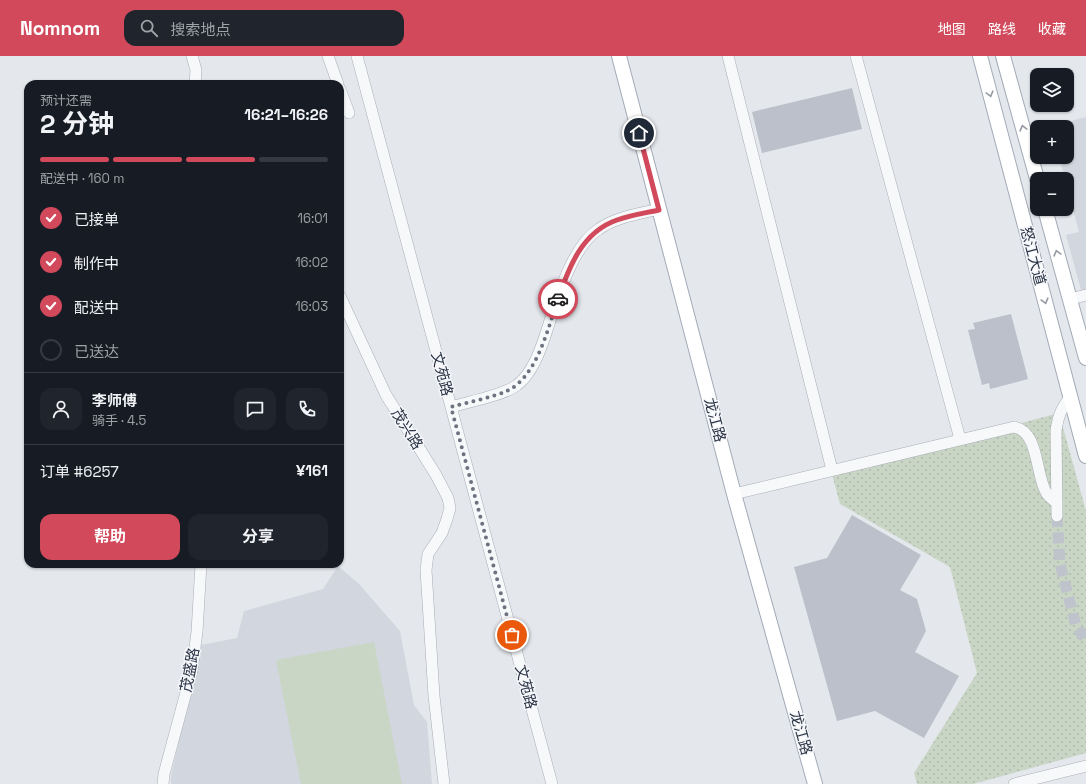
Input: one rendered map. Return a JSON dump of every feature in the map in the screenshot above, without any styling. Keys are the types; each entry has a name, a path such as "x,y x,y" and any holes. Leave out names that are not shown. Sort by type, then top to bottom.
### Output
{"main road":[{"name":"龙江路","path":"619,56 734,494 815,784"},
{"name":"怒江大道","path":"980,56 1086,456"},
{"path":"1003,56 1035,172"},
{"name":"怒江大道","path":"1047,216 1086,358"}],"street":[{"path":"192,56 196,70 196,80"},
{"path":"328,56 337,80"},
{"name":"文苑路","path":"357,56 552,784"},
{"path":"728,56 832,470"},
{"path":"856,56 960,439"},
{"path":"344,100 349,113"},
{"path":"451,407 506,391 517,385 527,375 540,351 563,285 578,252 586,239 599,228 616,220 659,210"},
{"path":"1070,300 1086,295"},
{"name":"茂兴路","path":"344,305 386,395 436,475 448,498 450,508 448,519 426,561 431,659 444,784"},
{"path":"1057,516 1055,445 1057,419 1062,408 1070,397"},
{"path":"734,494 1004,428 1014,427 1021,428 1027,434 1031,442 1043,486 1048,495 1057,503"},
{"name":"茂盛路","path":"164,779 192,670 197,632 201,568"},
{"path":"1014,784 1086,766"}],"shaded area":[{"path":"1086,117 1086,289 1081,290 1066,235 1079,232 1074,213 1074,172 1063,172 1061,164 1074,164 1074,120"},
{"path":"337,568 340,568 359,584 400,631 414,705 427,722 432,784 171,784 171,776 201,645 237,638 244,611 323,589"}],"green space":[{"path":"1059,413 1086,511 1086,753 973,784 917,784 914,773 977,673 950,567 840,504 832,474"},
{"path":"374,642 402,784 301,784 276,660"}],"building":[{"path":"852,88 862,129 762,153 752,112"},
{"path":"1011,314 1028,379 990,389 989,383 982,385 968,330 975,329 973,323"},
{"path":"852,515 921,555 900,590 917,599 926,631 915,652 959,676 924,738 875,711 837,721 794,567 827,558"}],"tunnel":[{"path":"1057,516 1060,564 1076,626 1086,640"}],"way so far":[{"path":"512,635 451,407 506,391 517,385 527,375 540,351 558,299"}],"route":[{"path":"558,299 578,252 586,239 599,228 616,220 659,210 639,133"}]}
